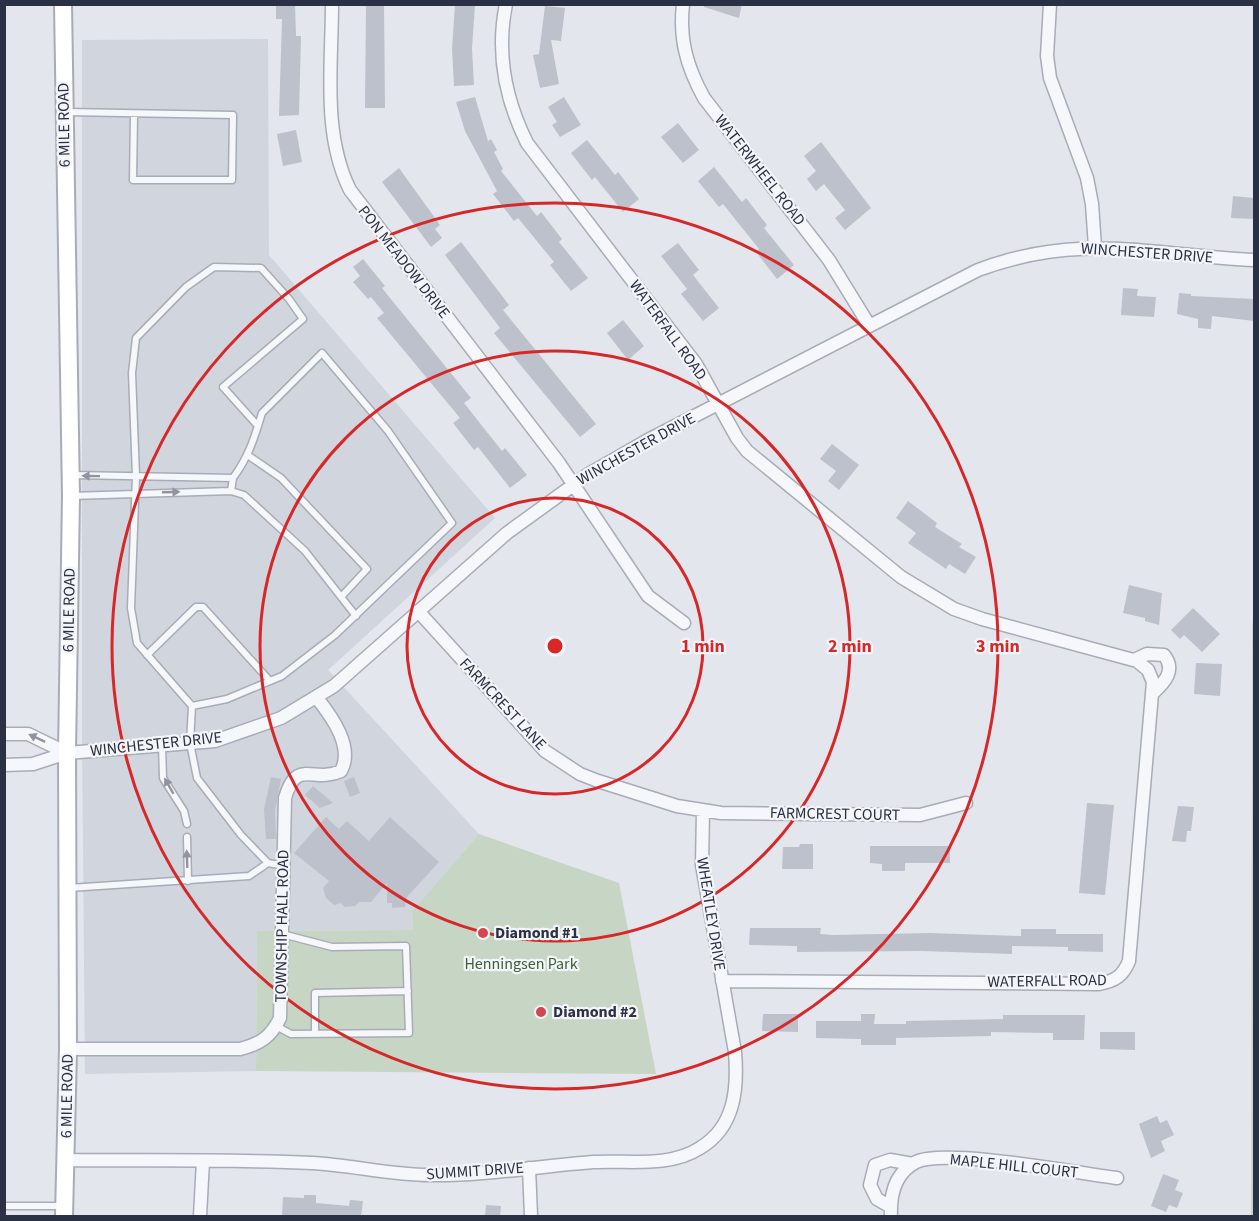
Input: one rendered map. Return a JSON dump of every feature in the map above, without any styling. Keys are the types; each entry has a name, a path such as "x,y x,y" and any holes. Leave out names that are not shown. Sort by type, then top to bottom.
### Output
{"street":[{"name":"6 MILE ROAD","path":"63,4 71,496 67,753 68,1049 64,1211"},
{"name":"PON MEADOW DRIVE","path":"332,4 332,132 344,178 357,202 573,485 648,596 684,623"},
{"name":"WATERFALL ROAD","path":"506,4 502,35 504,81 516,120 527,143 696,364 737,438 756,459 927,594 982,620 1134,660 1148,670 1153,682 1129,961 1125,970 1115,980 1099,984 722,981"},
{"name":"WATERWHEEL ROAD","path":"683,4 683,49 693,78 704,98 829,260 869,325"},
{"path":"1050,4 1047,56 1050,78 1087,178 1092,204 1095,247"},
{"name":"WINCHESTER DRIVE","path":"4,765 33,764 67,753 214,741 281,718 317,698 356,669 507,532 573,485 648,440 957,279 998,262 1042,251 1095,247 1254,260"},
{"name":"FARMCREST LANE","path":"418,612 535,741 560,762 598,781 677,806 703,811"},
{"name":"WATERFALL ROAD","path":"1134,660 1155,653 1164,655 1169,661 1170,671 1166,681 1153,693"},
{"name":"TOWNSHIP HALL ROAD","path":"68,1049 240,1049 258,1045 273,1033 280,1018 285,798 289,784 297,775 304,773 331,776 341,771 346,754 336,723 317,698"},
{"name":"WINCHESTER DRIVE","path":"4,734 28,734 67,753"},
{"name":"FARMCREST COURT","path":"703,811 920,815 966,803"},
{"name":"WHEATLEY DRIVE","path":"703,811 702,865 722,981"},
{"name":"SUMMIT DRIVE","path":"66,1160 315,1163 428,1176 671,1159 698,1150 718,1134 725,1125 731,1109 736,1074 722,981"},
{"name":"MAPLE HILL COURT","path":"891,1212 877,1199 870,1185 874,1165 890,1160 913,1164 934,1157 983,1160 1117,1178"},
{"path":"200,1216 202,1161"},
{"name":"MAPLE HILL COURT","path":"891,1212 897,1181 913,1164"},
{"path":"529,1168 531,1216"}],"lane":[{"path":"63,112 134,115 233,114 232,180 134,180 134,115"},
{"path":"258,426 223,387 303,319 289,299 261,268 214,267 186,287 136,338 132,373 136,477 131,608 137,643 192,706 190,743 197,778 241,835 268,863 284,866"},
{"path":"192,706 227,699 282,676 356,616 452,523 388,431 322,353 262,413 249,456 233,478 231,491"},
{"path":"249,456 281,478 367,569 342,597"},
{"path":"70,475 233,478"},
{"path":"71,496 231,491 244,495 304,551 356,616"},
{"path":"147,655 196,607 203,607 270,681"},
{"path":"162,745 164,778 184,811 187,824"},
{"path":"187,837 188,881"},
{"path":"68,888 249,876 268,863"},
{"path":"276,1026 291,1034 409,1033 406,946 332,947 282,934"},
{"path":"315,1034 315,993 408,991"},
{"path":"4,1206 64,1211"}],"shaded area":[{"path":"268,39 269,255 495,518 328,670 479,834 412,911 413,930 257,931 256,1071 85,1074 82,734 82,40"}],"green space":[{"path":"1254,603 1254,1216 1251,1216 1252,627"},
{"name":"Henningsen Park","path":"479,834 619,883 656,1074 256,1071 257,931 413,930 412,911"}],"building":[{"path":"276,4 295,4 296,36 301,36 299,115 279,116 282,19 276,19"},
{"path":"366,4 384,4 385,108 365,108"},
{"path":"455,4 475,5 472,48 474,85 454,86 452,49"},
{"path":"704,4 742,4 739,18 704,7"},
{"path":"545,6 565,8 561,41 551,40 559,84 540,88 533,55 539,54"},
{"path":"475,97 488,141 491,139 497,150 494,152 503,169 501,171 537,216 541,212 562,239 559,242 588,278 571,291 550,265 554,262 518,218 514,221 493,194 497,191 465,131 456,102"},
{"path":"564,97 581,125 560,137 552,125 557,122 548,107"},
{"path":"678,123 699,150 683,163 661,137"},
{"path":"296,130 302,162 283,166 277,134"},
{"path":"587,140 615,175 618,172 639,199 623,212 595,177 592,180 571,153"},
{"path":"821,142 871,208 845,230 835,218 845,210 824,184 816,191 807,179 816,171 804,156"},
{"path":"714,167 742,202 746,198 767,225 764,228 794,265 777,279 756,252 759,249 723,204 719,207 698,181"},
{"path":"399,168 440,225 435,229 442,238 431,247 382,182"},
{"path":"1233,196 1254,198 1254,219 1231,218"},
{"path":"461,242 509,305 503,310 596,424 580,437 494,333 500,328 445,255"},
{"path":"678,243 699,270 693,275 719,308 703,321 681,294 687,289 661,256"},
{"path":"363,259 385,286 382,288 471,398 464,403 502,451 505,448 527,475 510,488 478,447 474,450 453,423 460,418 377,318 384,313 371,297 368,299 353,282 360,276 353,267"},
{"path":"1123,288 1138,289 1137,296 1156,297 1154,317 1121,315"},
{"path":"1179,293 1191,294 1191,296 1254,299 1254,321 1212,316 1211,329 1198,328 1198,319 1177,314"},
{"path":"623,320 644,346 628,360 607,333"},
{"path":"832,444 859,465 839,490 828,481 836,471 820,459"},
{"path":"908,501 937,523 935,527 962,544 959,547 976,557 965,574 949,564 946,569 908,543 916,533 896,518"},
{"path":"1129,585 1162,593 1159,625 1145,621 1145,618 1123,613"},
{"path":"1193,608 1220,634 1202,652 1184,635 1180,639 1171,630"},
{"path":"1196,663 1222,664 1220,696 1194,694"},
{"path":"271,777 281,779 275,811 276,839 266,839 264,809"},
{"path":"354,777 360,793 350,797 344,781"},
{"path":"313,786 333,803 320,808 305,795"},
{"path":"1087,803 1114,805 1105,895 1079,893"},
{"path":"1178,806 1194,807 1191,831 1187,831 1186,842 1172,841"},
{"path":"326,817 339,829 347,821 369,841 390,817 439,862 407,897 405,907 392,908 392,903 387,903 387,883 371,902 359,902 355,906 345,907 341,903 334,905 326,898 323,888 329,881 294,853"},
{"path":"800,844 813,844 813,869 782,869 783,847 799,847"},
{"path":"870,846 950,846 950,863 905,863 905,871 882,871 882,864 870,863"},
{"path":"750,928 821,928 820,934 833,935 930,933 1021,936 1021,929 1056,929 1056,934 1103,934 1103,952 1068,951 1068,947 1012,946 1012,954 922,951 797,952 797,946 749,945"},
{"path":"763,1014 798,1014 798,1032 762,1031"},
{"path":"861,1014 875,1014 874,1024 1003,1019 1003,1015 1085,1015 1084,1040 1053,1040 1053,1033 991,1032 991,1036 896,1038 896,1045 861,1045 861,1039 816,1038 816,1021 861,1021"},
{"path":"1100,1032 1135,1032 1135,1050 1100,1049"},
{"path":"1157,1116 1160,1123 1167,1120 1174,1135 1161,1141 1165,1151 1151,1158 1139,1124"},
{"path":"1163,1174 1179,1180 1175,1190 1183,1193 1177,1208 1169,1205 1166,1212 1151,1206"},
{"path":"304,1195 316,1195 316,1203 349,1206 350,1200 363,1201 361,1216 282,1216 283,1197 304,1198"},
{"path":"486,1205 501,1206 500,1216 485,1216"}],"place":[{"name":"Diamond #1","path":"483,933"},
{"name":"Diamond #2","path":"541,1012"}]}
